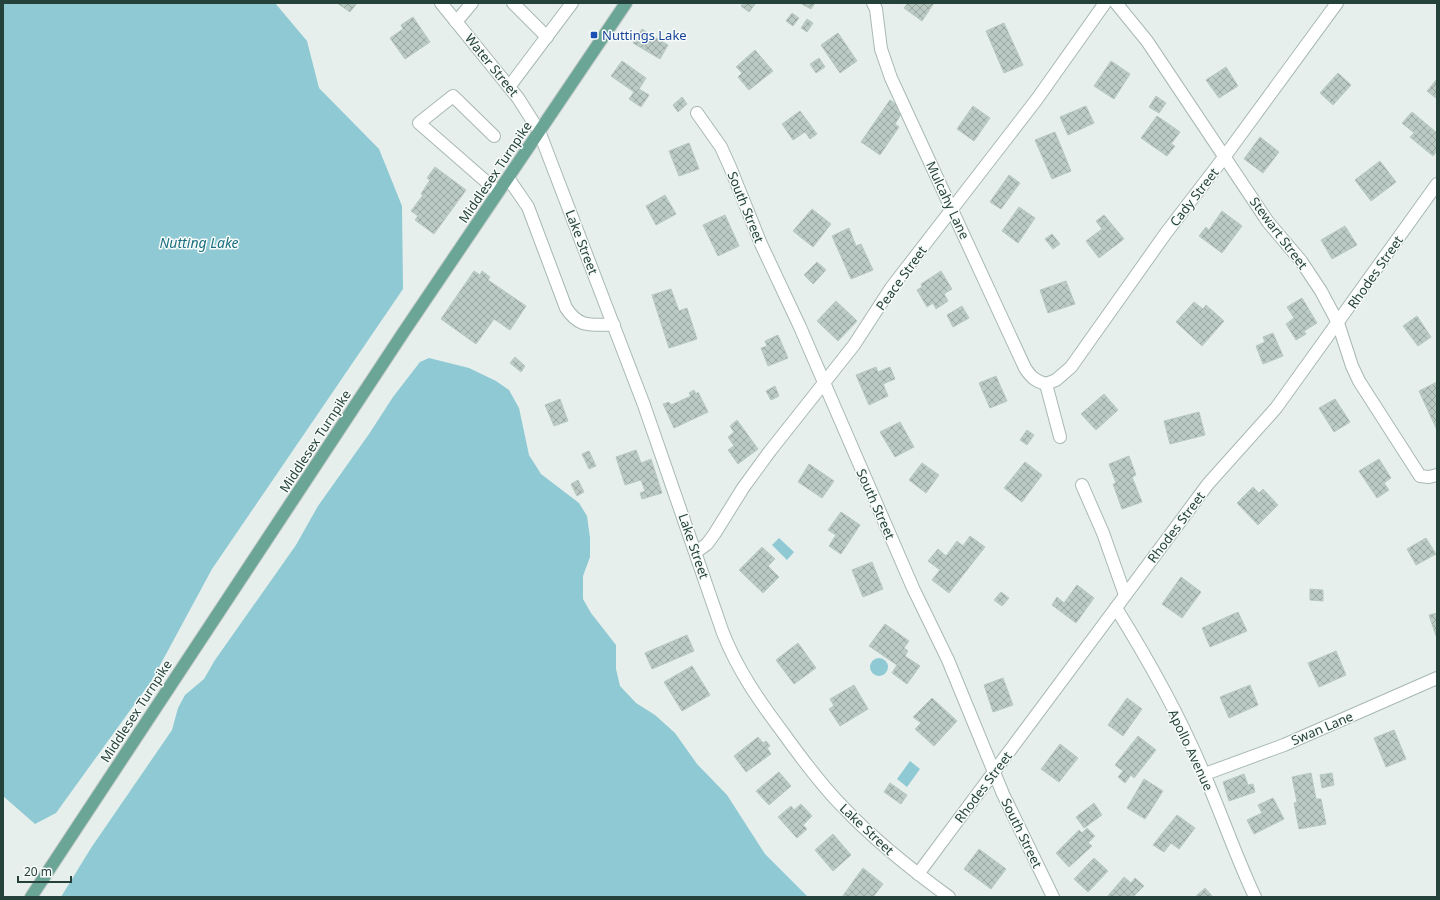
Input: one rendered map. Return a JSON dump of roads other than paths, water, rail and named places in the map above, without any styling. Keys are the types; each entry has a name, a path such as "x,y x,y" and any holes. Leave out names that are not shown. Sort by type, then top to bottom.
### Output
{"main road":[{"name":"Middlesex Turnpike","path":"31,897 399,340 626,3"}],"street":[{"name":"Water Street","path":"441,3 510,87 533,119 539,131"},
{"path":"456,22 472,3"},
{"path":"513,3 547,37"},
{"path":"510,87 572,3"},
{"name":"Mulcahy Lane","path":"873,3 881,49 889,73 1025,368 1030,376 1037,382 1046,384"},
{"name":"Peace Street","path":"696,552 707,544 756,469 822,383 854,345 891,288 1037,99 1105,3"},
{"name":"Stewart Street","path":"1116,3 1147,41 1268,222 1311,275 1338,323 1352,366 1359,381 1420,476 1429,477 1437,475"},
{"name":"Cady Street","path":"1046,384 1056,380 1071,367 1166,233 1225,156 1337,3"},
{"path":"494,136 453,96 419,123 498,192"},
{"name":"South Street","path":"697,113 721,147 761,244 800,327 822,383 913,588 948,660 994,772 1053,897"},
{"name":"Lake Street","path":"539,131 614,326 731,652 757,697 809,767 842,807 886,848 949,897"},
{"path":"508,178 528,206 566,308 571,316 581,324 614,326"},
{"name":"Rhodes Street","path":"918,874 1208,484 1276,408 1437,184"},
{"path":"1046,384 1060,437"},
{"path":"1082,485 1103,533 1125,595"},
{"name":"Apollo Avenue","path":"1116,608 1154,672 1205,774 1234,852 1255,897"},
{"name":"Swan Lane","path":"1205,774 1284,745 1437,678"}],"water":[{"name":"Nutting Lake","path":"3,3 275,3 307,41 319,88 379,149 402,206 403,289 212,569 152,680 56,813 35,824 3,796"},
{"path":"429,358 469,368 496,381 509,390 519,408 529,455 541,474 579,503 587,516 590,538 590,557 583,576 583,599 591,613 616,645 616,669 620,686 636,703 655,715 675,733 697,764 727,795 765,854 808,897 61,897 91,848 172,730 178,708 185,695 204,679 215,660 296,545 318,506 369,434 393,397 420,362"},
{"path":"779,538 794,552 787,560 772,545"},
{"path":"875,658 883,658 888,663 886,674 883,676 875,676 870,671 870,663"},
{"path":"910,761 920,769 907,787 897,779"}],"place":[{"name":"Nuttings Lake","path":"594,35"}]}
